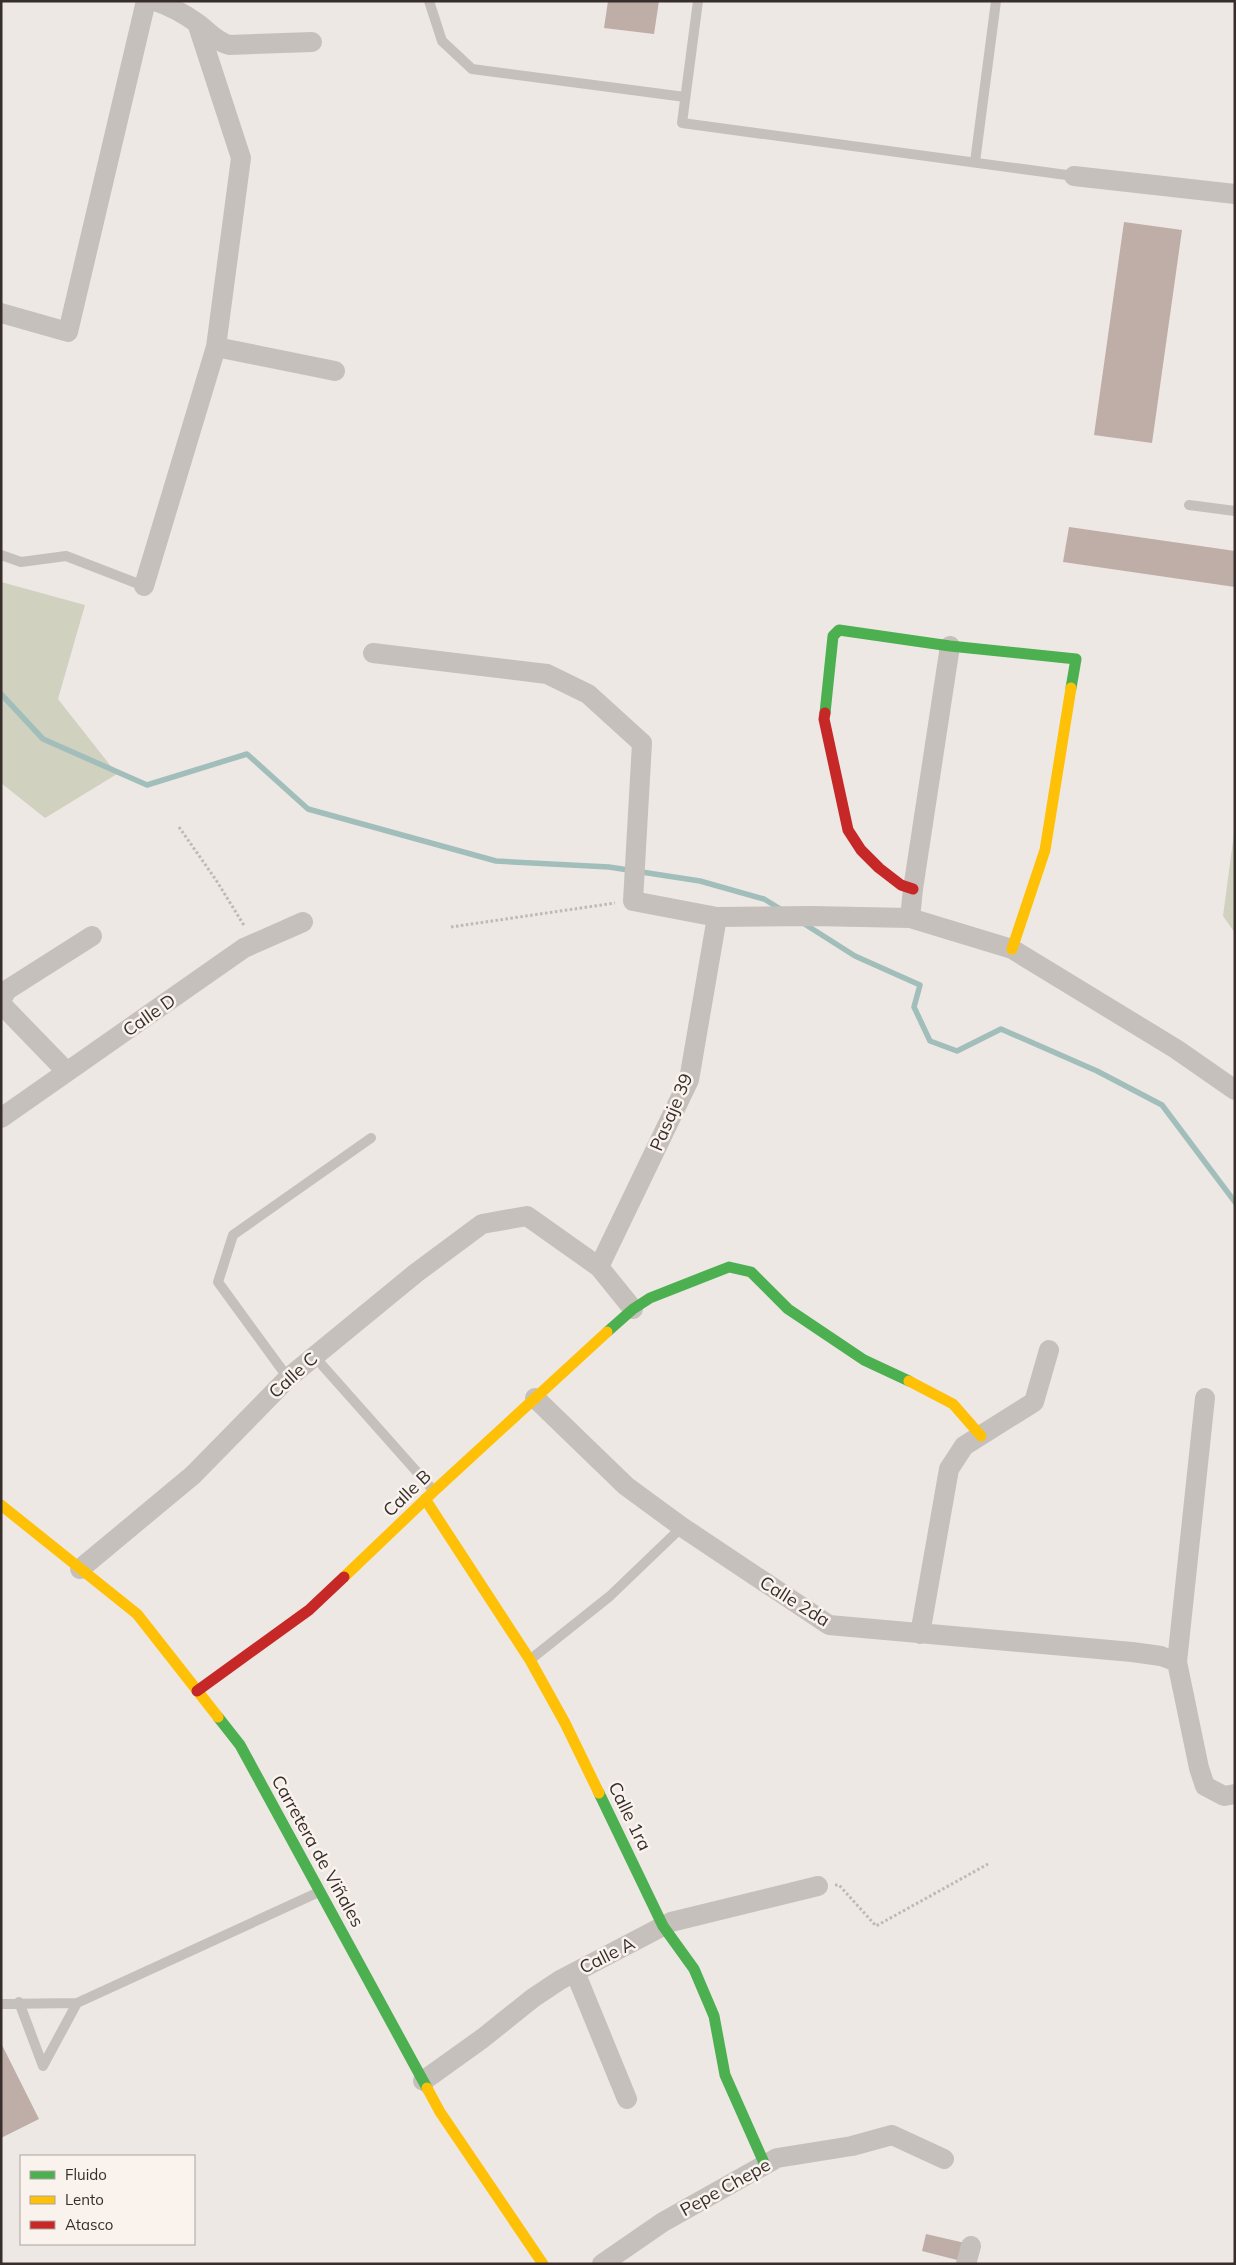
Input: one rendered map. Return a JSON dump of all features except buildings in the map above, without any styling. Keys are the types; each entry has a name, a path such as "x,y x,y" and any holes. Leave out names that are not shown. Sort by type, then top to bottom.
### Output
{"street":[{"path":"1,313 68,332 146,1"},
{"path":"154,1 172,7 197,23 219,42 229,45 312,42"},
{"path":"144,586 216,347 240,158 197,23"},
{"path":"1074,176 1235,194"},
{"path":"216,347 335,371"},
{"path":"913,889 901,885 879,868 861,850 848,830 824,719 833,636 839,630 950,646 1076,659 1045,850 1012,949"},
{"path":"910,918 950,646"},
{"path":"373,653 547,674 588,694 642,743 633,901 716,917 910,918 1012,949 1176,1049 1235,1090"},
{"name":"Pasaje 39","path":"599,1267 689,1080 716,917"},
{"name":"Calle D","path":"1,1118 244,948 302,922"},
{"path":"67,1072 4,1008 1,1000 7,990 92,936"},
{"name":"Calle C","path":"80,1569 193,1475 288,1378 416,1273 482,1224 527,1216 599,1267"},
{"path":"599,1267 633,1309"},
{"name":"Calle B","path":"197,1691 309,1610 425,1499 633,1309 650,1298 729,1268 751,1272 788,1309 864,1360 916,1384 953,1404 981,1436"},
{"path":"920,1634 949,1469 964,1446 1034,1402 1049,1350"},
{"name":"Calle 2da","path":"535,1398 626,1486 682,1527 829,1625 1132,1652 1161,1656 1177,1662"},
{"path":"1205,1398 1177,1662 1199,1768 1206,1786 1224,1796 1235,1794"},
{"name":"Calle 1ra","path":"425,1499 530,1660 565,1723 663,1926 694,1969 714,2016 725,2075 765,2165"},
{"name":"Carretera de Viñales","path":"1,1505 137,1614 240,1745 440,2112 543,2264"},
{"name":"Calle A","path":"423,2081 483,2038 533,1998 575,1972 671,1922 818,1886"},
{"path":"575,1972 627,2099"},
{"name":"Pepe Chepe","path":"602,2264 663,2222 778,2158 852,2146 892,2135 944,2160"}],"lane":[{"path":"429,1 442,41 472,69 685,97"},
{"path":"698,1 682,123 1074,176"},
{"path":"975,162 996,1"},
{"path":"1189,506 1235,511"},
{"path":"1,555 21,562 66,556 144,586"},
{"path":"288,1378 218,1282 233,1235 371,1138"},
{"path":"314,1356 434,1491"},
{"path":"530,1660 610,1596 682,1527"},
{"path":"1,2004 19,2002 77,2003 320,1891"},
{"path":"19,2002 43,2066 77,2003"}],"path":[{"path":"178,827 216,880 255,943"},
{"path":"451,927 633,901"},
{"path":"818,1886 838,1885 876,1926 988,1864"}],"green space":[{"path":"1,582 85,605 58,699 117,774 45,818 1,783"},
{"path":"1235,826 1235,933 1223,916"}],"waterway":[{"path":"1,694 43,739 147,785 247,754 308,809 496,861 609,867 700,881 764,899 782,910"},
{"path":"803,923 855,956 920,985 914,1007 930,1041 957,1051 1001,1029 1097,1071 1162,1105 1235,1202"}],"traffic: fast":[{"path":"825,713 833,636 839,630 950,646 1076,659 1071,688"},
{"path":"607,1332 633,1309 650,1298 729,1267 751,1272 788,1309 864,1360 909,1381"},
{"path":"218,1717 240,1745 427,2088"},
{"path":"599,1793 663,1926 694,1969 714,2016 725,2075 765,2165"}],"traffic: slow":[{"path":"1012,949 1045,850 1071,688"},
{"path":"344,1577 434,1491 607,1332"},
{"path":"909,1381 953,1404 981,1436"},
{"path":"425,1499 530,1660 565,1723 599,1793"},
{"path":"1,1505 137,1614 218,1717"},
{"path":"427,2088 440,2112 543,2264"}],"traffic: jam":[{"path":"825,713 824,719 848,830 861,850 879,868 901,885 913,889"},
{"path":"197,1691 309,1610 344,1577"}]}
